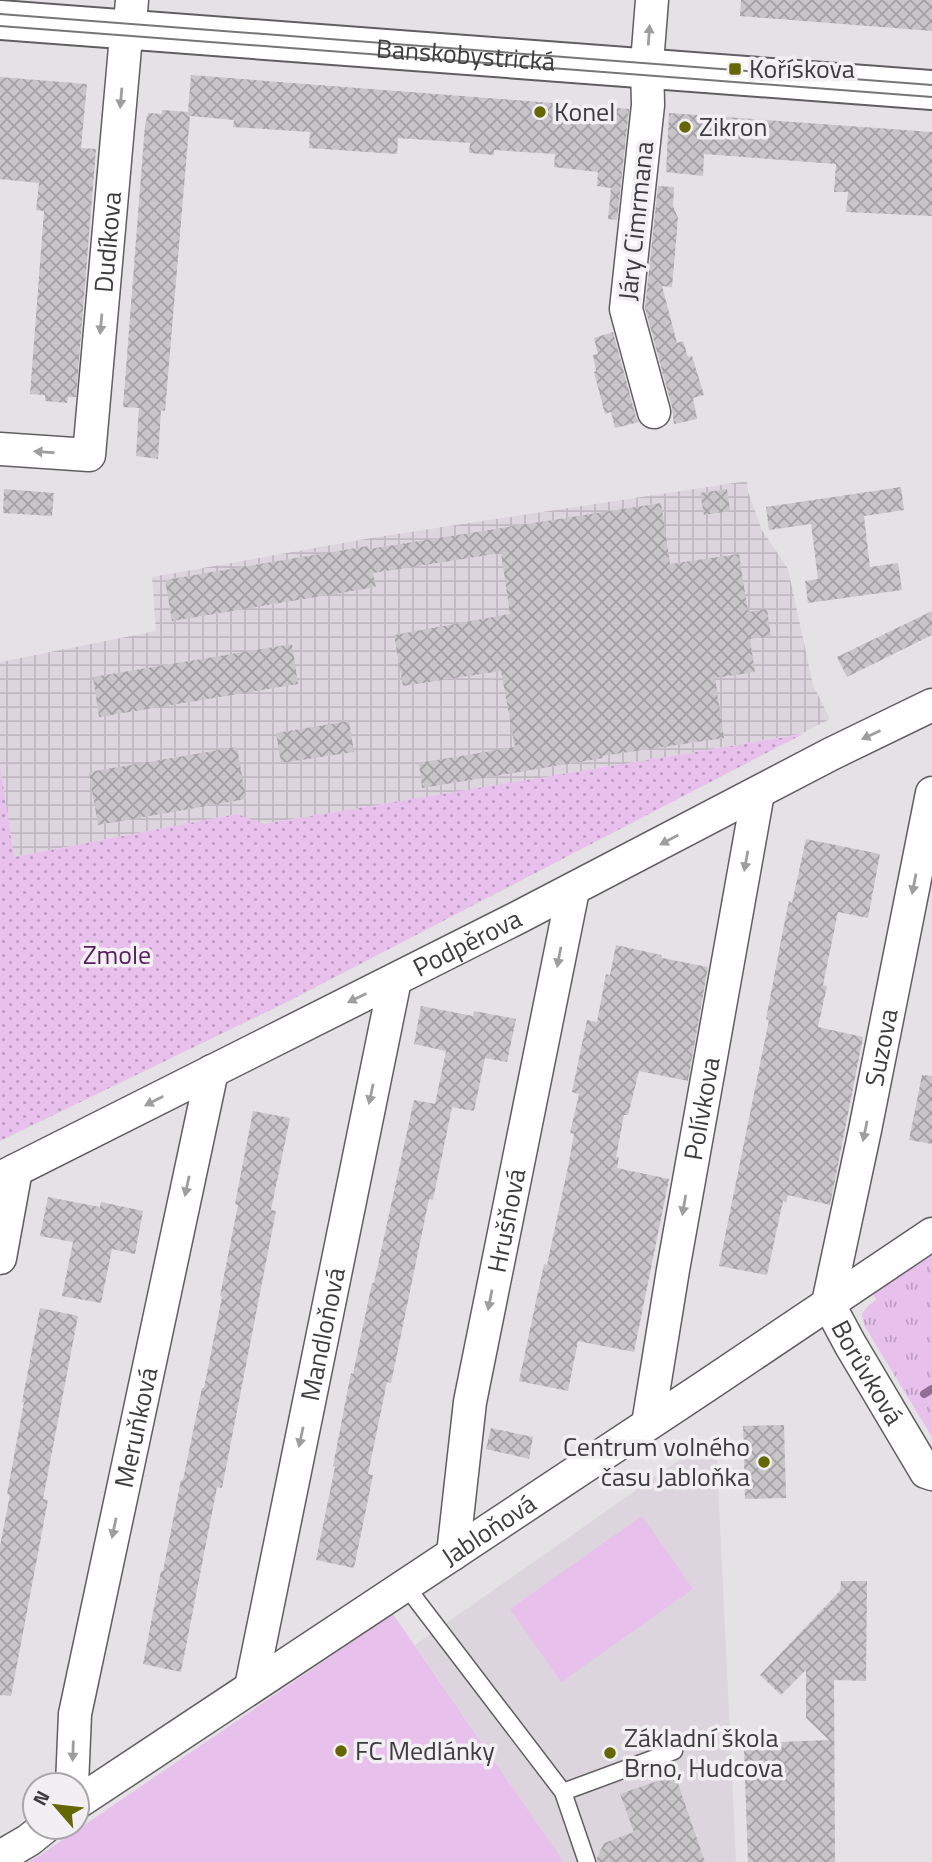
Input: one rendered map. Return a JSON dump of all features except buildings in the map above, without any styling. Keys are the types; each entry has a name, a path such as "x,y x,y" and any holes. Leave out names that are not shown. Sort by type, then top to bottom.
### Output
{"street":[{"name":"Járy Cimrmana","path":"652,0 647,69 648,105 626,310 654,412"},
{"name":"Banskobystrická","path":"0,20 130,15 647,69 932,90"},
{"name":"Dudíkova","path":"0,449 89,455 130,15"},
{"name":"Podpěrova","path":"8,1174 573,890 831,754 932,705"},
{"name":"Polívkova","path":"648,1424 758,793"},
{"name":"Suzova","path":"828,1303 932,793"},
{"name":"Hrušňová","path":"453,1554 470,1402 573,890"},
{"name":"Mandloňová","path":"251,1687 395,980"},
{"name":"Meruňková","path":"73,1771 75,1714 212,1071"},
{"path":"0,1258 8,1174"},
{"name":"Jabloňová","path":"91,1794 932,1234"},
{"name":"Borůvková","path":"828,1303 926,1472 932,1474"},
{"path":"0,1857 27,1841"}],"lane":[{"path":"405,1586 563,1792 587,1862"},
{"path":"563,1792 674,1751"}],"shaded area":[{"path":"747,481 748,492 762,530 788,569 813,685 830,719 801,734 262,824 237,814 14,857 0,765 0,662 156,631 152,577 377,537"},
{"name":"Základní škola Brno, Hudcova","path":"695,1449 717,1460 736,1862 564,1862 415,1645"}],"green space":[{"name":"Zmole","path":"803,734 283,1004 0,1141 0,765 14,857 237,814 263,824"},
{"path":"932,1251 932,1437 864,1325 862,1314 876,1300 872,1291"},
{"path":"642,1516 693,1589 561,1682 510,1609"},
{"name":"FC Medlánky","path":"393,1614 564,1862 28,1862 61,1841 91,1841 91,1820"}],"waterway":[{"path":"924,1394 932,1389"}],"tram line":[{"path":"0,14 932,85"},
{"path":"0,26 932,97"}],"place":[{"name":"Kořískova","path":"735,69"},
{"name":"Konel","path":"540,112"},
{"name":"Zikron","path":"685,127"},
{"name":"Centrum volného času Jabloňka","path":"764,1462"},
{"name":"FC Medlánky","path":"341,1751"},
{"name":"Základní škola Brno, Hudcova","path":"610,1753"}]}
